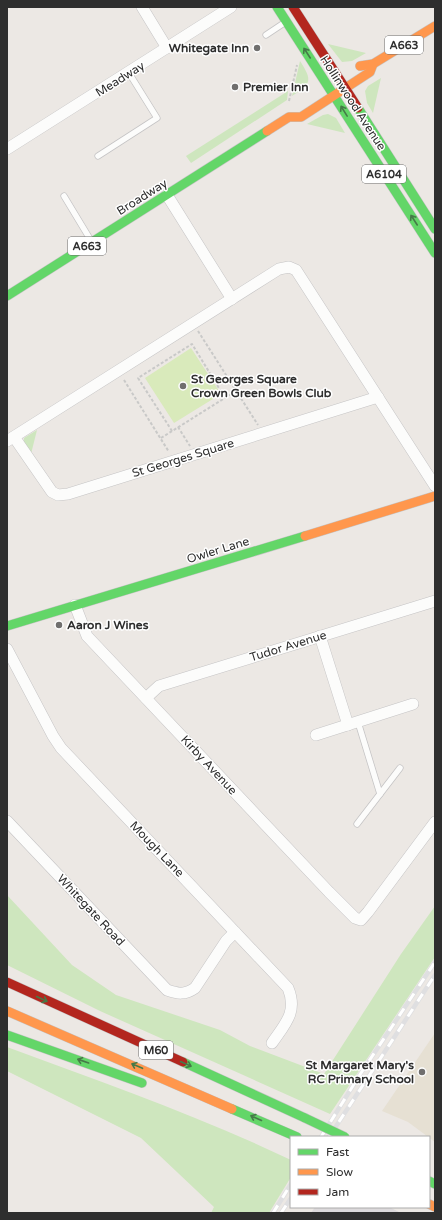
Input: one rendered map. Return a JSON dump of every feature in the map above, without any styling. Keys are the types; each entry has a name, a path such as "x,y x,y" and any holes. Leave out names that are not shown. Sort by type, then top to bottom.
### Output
{"main road":[{"name":"Hollinwood Avenue","path":"277,7 287,21 324,87 334,96 435,253"},
{"name":"Hollinwood Avenue","path":"296,10 345,74 345,89 435,229"},
{"name":"Broadway","path":"324,87 364,64 373,64 435,26"},
{"name":"Broadway","path":"7,296 289,117 301,116 334,96 370,72 373,64"},
{"path":"289,117 291,104"},
{"path":"360,137 372,129"},
{"name":"Owler Lane","path":"7,626 435,496"},
{"name":"M60","path":"7,982 343,1136"},
{"name":"M60","path":"7,1011 294,1135"},
{"path":"7,1036 127,1076 149,1086"}],"street":[{"path":"142,7 168,48"},
{"name":"Meadway","path":"7,149 231,7"},
{"path":"167,195 232,299"},
{"name":"St Georges Square","path":"378,397 68,494 58,494 52,492 10,439 279,269 288,267 296,270 378,397 435,486"},
{"name":"Tudor Avenue","path":"146,698 159,686 435,601"},
{"name":"Kirby Avenue","path":"75,605 87,636 355,918 361,920 368,912 435,822"},
{"path":"320,636 353,724"},
{"name":"Mough Lane","path":"7,649 53,736 61,748 288,988 292,998 292,1008 289,1018 272,1043"},
{"path":"316,736 413,704"},
{"name":"Whitegate Road","path":"9,826 167,990 179,994 189,992 195,988 226,941 236,932"}],"lane":[{"path":"266,35 287,21 296,10"},
{"path":"98,156 158,118 129,73"},
{"path":"64,196 92,242"},
{"path":"353,724 380,794"},
{"path":"357,824 400,768"}],"path":[{"path":"291,104 298,64"},
{"path":"196,328 260,430"},
{"path":"172,431 138,378 192,344 225,398"},
{"path":"121,375 172,457"},
{"path":"160,438 236,391"},
{"path":"178,428 193,451"}],"shaded area":[{"name":"St Margaret Mary's RC Primary School","path":"435,1033 435,1142 430,1138 430,1136 427,1136 408,1122 382,1111"},
{"path":"314,1208 391,1208 401,1213 311,1213"}],"green space":[{"path":"328,44 366,53 352,61 342,62"},
{"path":"300,61 307,73 308,82 303,88 292,96"},
{"path":"381,78 373,113 367,103 365,91 368,86"},
{"path":"288,91 287,100 191,163 186,156"},
{"path":"328,114 336,118 345,133 307,124 323,115"},
{"name":"St Georges Square Crown Green Bowls Club","path":"191,348 221,394 174,423 145,378"},
{"path":"37,430 31,454 24,445 24,438"},
{"path":"7,895 72,965 116,995 220,1030 250,1046 324,1074 401,954 435,906 435,957 330,1114 100,1011 7,965"},
{"path":"7,1047 150,1100 290,1160 290,1179 269,1213 211,1213 214,1207 141,1138 7,1071"}],"railway":[{"path":"322,1136 361,1073 435,962"},
{"path":"330,1136 435,975"},
{"path":"273,1213 290,1186"},
{"path":"281,1213 290,1200"}],"traffic: fast":[{"path":"277,7 435,253"},
{"path":"358,108 435,229"},
{"path":"7,296 267,131"},
{"path":"7,626 305,536"},
{"path":"7,1035 142,1083"},
{"path":"183,1062 305,1118"},
{"path":"232,1109 295,1136"},
{"path":"305,1118 343,1136"},
{"path":"430,1182 435,1184"}],"traffic: slow":[{"path":"360,66 373,64 435,26"},
{"path":"267,131 289,117 301,117 370,72 373,64"},
{"path":"305,536 435,496"},
{"path":"7,1011 232,1109"},
{"path":"430,1204 435,1207"}],"traffic: jam":[{"path":"293,7 358,108"},
{"path":"7,982 183,1062"}],"place":[{"name":"Whitegate Inn","path":"257,48"},
{"name":"Premier Inn","path":"235,87"},
{"name":"St Georges Square Crown Green Bowls Club","path":"183,386"},
{"name":"Aaron J Wines","path":"59,625"},
{"name":"St Margaret Mary's RC Primary School","path":"422,1072"}]}
